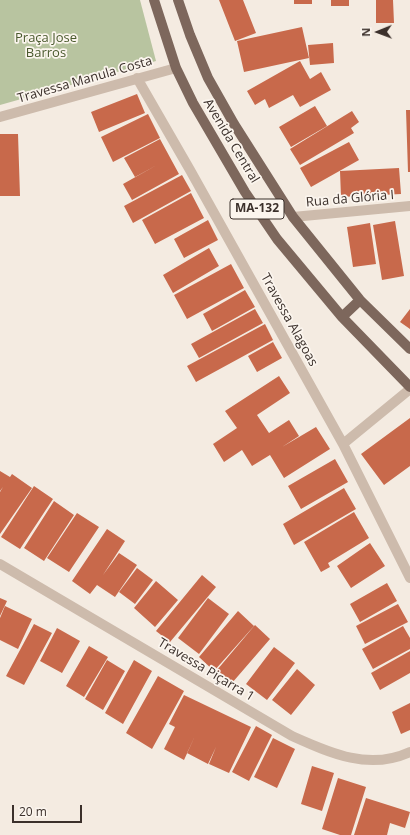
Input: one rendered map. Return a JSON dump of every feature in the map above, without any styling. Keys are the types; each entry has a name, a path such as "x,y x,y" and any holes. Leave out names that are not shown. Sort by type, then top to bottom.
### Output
{"main road":[{"name":"Avenida Central","path":"154,0 176,68 193,103 245,192 277,239 342,317 410,388"},
{"name":"MA-132","path":"178,0 190,35 208,78 234,124 293,217 360,300 410,349"},
{"path":"342,317 360,300"}],"street":[{"name":"Travessa Manula Costa","path":"0,117 176,68"},
{"name":"Travessa Alagoas","path":"137,78 343,444 410,578"},
{"name":"Rua da Glória I","path":"293,217 410,206"},
{"path":"343,444 410,388"},
{"name":"Travessa Piçarra 1","path":"0,564 292,736 332,754 356,759 374,761 410,752"}],"green space":[{"name":"Praça Jose Barros","path":"0,0 140,0 156,61 0,105"}],"building":[{"path":"219,0 243,0 256,33 235,41"},
{"path":"294,0 312,0 312,4 294,4"},
{"path":"331,0 349,0 349,6 331,6"},
{"path":"376,0 393,0 394,23 376,23"},
{"path":"302,27 309,58 244,72 237,41"},
{"path":"333,43 334,63 310,65 308,45"},
{"path":"300,61 310,79 321,72 331,90 300,107 293,95 269,108 265,99 255,105 247,91"},
{"path":"137,94 145,113 99,132 91,112"},
{"path":"315,106 327,126 291,147 279,127"},
{"path":"406,110 410,110 410,172 408,172"},
{"path":"352,111 359,122 351,128 354,133 300,165 290,149"},
{"path":"148,114 160,138 113,162 101,137"},
{"path":"0,134 18,134 20,196 0,196"},
{"path":"160,139 179,174 132,200 123,184 157,165 135,177 124,158"},
{"path":"349,142 359,160 311,187 300,168"},
{"path":"399,168 401,194 341,197 340,171"},
{"path":"182,175 191,191 133,223 124,206"},
{"path":"191,193 204,218 155,244 142,220"},
{"path":"208,220 218,240 184,258 174,239"},
{"path":"395,221 404,276 382,280 373,225"},
{"path":"370,223 376,264 353,267 347,227"},
{"path":"209,248 219,266 173,293 163,275"},
{"path":"231,264 244,288 187,319 174,295"},
{"path":"245,290 255,307 212,331 203,314"},
{"path":"255,309 263,323 199,358 191,344"},
{"path":"410,309 410,329 400,322"},
{"path":"265,324 273,340 196,382 187,366"},
{"path":"273,342 282,358 257,372 248,356"},
{"path":"279,376 290,393 257,415 269,433 289,420 299,436 282,447 316,427 330,449 284,478 270,455 252,466 242,450 224,462 213,444 237,428 225,411"},
{"path":"410,418 410,466 384,485 361,454"},
{"path":"335,459 348,482 301,509 288,486"},
{"path":"0,471 10,477 12,474 32,488 0,534 0,492 3,487 0,491"},
{"path":"34,486 53,499 20,549 1,537"},
{"path":"344,488 356,509 294,545 283,524"},
{"path":"54,501 74,515 44,561 24,548"},
{"path":"354,512 369,538 328,563 330,567 321,572 304,542"},
{"path":"77,513 99,527 69,572 47,558"},
{"path":"107,529 125,541 103,575 119,553 137,565 115,597 97,585 90,594 72,581"},
{"path":"370,543 385,566 351,588 337,566"},
{"path":"137,568 153,580 135,604 119,592"},
{"path":"202,575 216,587 170,642 156,631"},
{"path":"156,581 178,600 155,627 134,608"},
{"path":"387,583 397,601 360,622 350,604"},
{"path":"0,598 7,601 0,616"},
{"path":"208,598 229,614 199,654 178,638"},
{"path":"398,604 408,622 365,644 356,626"},
{"path":"5,606 32,619 18,649 0,640 0,618"},
{"path":"238,611 254,626 214,671 199,657"},
{"path":"34,624 52,633 24,685 6,676"},
{"path":"255,625 270,639 232,683 217,670"},
{"path":"403,626 410,638 410,649 373,669 362,649"},
{"path":"57,628 80,641 62,673 40,661"},
{"path":"89,646 108,657 84,697 66,686"},
{"path":"274,647 295,663 267,700 246,684"},
{"path":"410,651 410,673 380,690 371,673"},
{"path":"107,660 125,671 103,710 85,699"},
{"path":"134,660 152,671 123,724 105,713"},
{"path":"297,669 315,685 291,715 272,700"},
{"path":"158,676 184,691 152,749 126,733"},
{"path":"184,695 251,727 229,773 209,764 216,747 208,764 187,753 184,760 164,749 175,727 169,724"},
{"path":"410,703 410,730 401,734 392,712"},
{"path":"256,726 272,735 249,781 232,772"},
{"path":"273,738 295,749 277,788 254,777"},
{"path":"312,766 334,773 322,811 301,804"},
{"path":"338,778 366,787 351,835 340,835 322,829"},
{"path":"366,798 410,812 405,828 390,823 387,835 354,835"}]}
